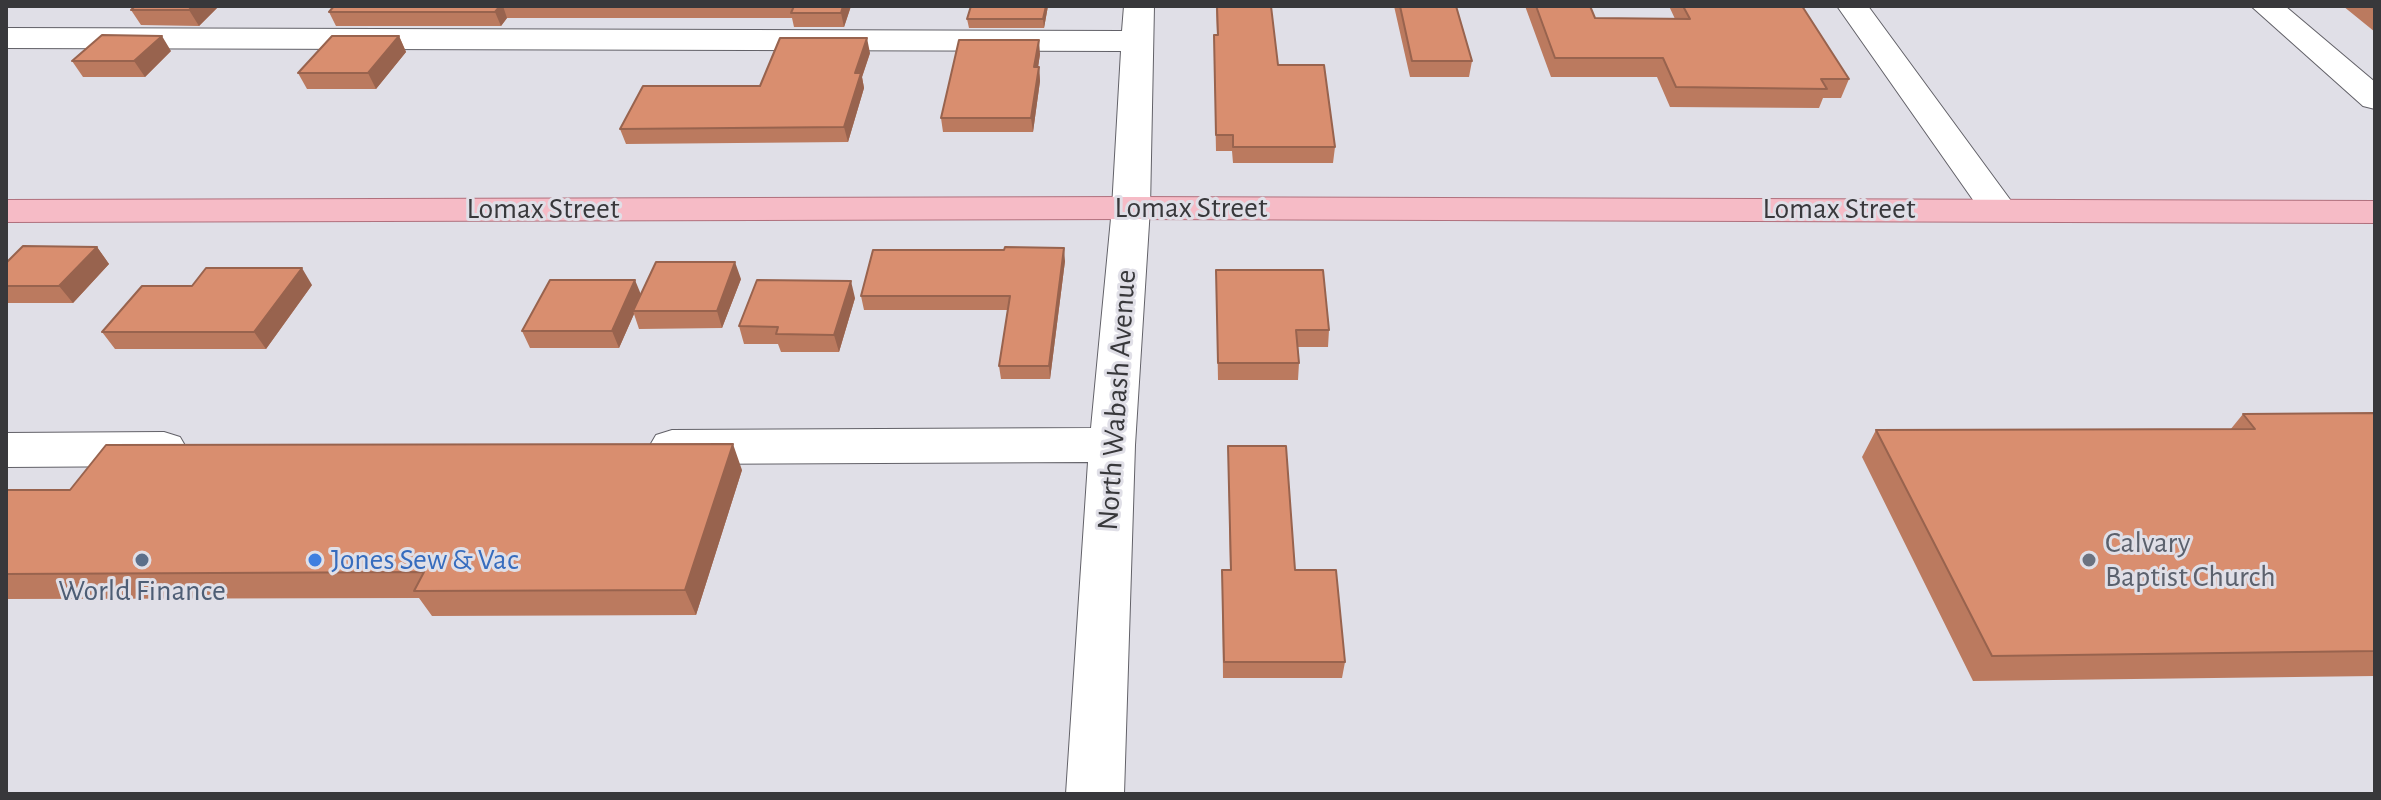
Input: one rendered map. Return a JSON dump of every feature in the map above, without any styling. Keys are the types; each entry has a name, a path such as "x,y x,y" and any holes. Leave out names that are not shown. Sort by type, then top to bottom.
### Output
{"main road":[{"name":"Lomax Street","path":"6,211 1131,208 2375,212"}],"street":[{"path":"10,41 56,6"},
{"name":"North Wabash Avenue","path":"1095,794 1112,445 1131,208 1139,6"},
{"path":"1852,6 1998,209"},
{"path":"2266,6 2375,99"},
{"path":"10,41 1137,41"},
{"path":"628,447 1112,445"},
{"path":"6,450 200,449"}],"building":[{"path":"135,6 193,6 189,10 131,10"},
{"path":"334,6 500,6 495,12 329,12"},
{"path":"794,6 843,6 841,13 791,13"},
{"path":"971,6 1046,6 1043,19 967,19"},
{"path":"1217,6 1271,6 1278,65 1324,65 1335,147 1233,147 1233,135 1216,135 1214,35 1218,35"},
{"path":"1400,6 1456,6 1472,61 1412,61"},
{"path":"1536,6 1590,6 1595,18 1690,19 1683,6 1802,6 1849,79 1821,79 1827,89 1676,87 1663,58 1555,58"},
{"path":"102,35 162,36 134,61 72,61"},
{"path":"332,36 399,36 368,73 298,73"},
{"path":"780,38 867,38 855,73 861,73 844,127 620,129 643,86 760,86"},
{"path":"959,40 1039,40 1034,67 1039,67 1031,118 941,118"},
{"path":"23,246 97,247 59,286 6,286 6,263"},
{"path":"1005,247 1064,248 1049,366 999,366 1010,296 861,296 873,250 1004,250"},
{"path":"656,262 735,262 717,311 633,311"},
{"path":"206,268 302,268 254,332 102,332 142,286 192,286"},
{"path":"1216,270 1323,270 1329,330 1296,330 1299,363 1218,363"},
{"path":"550,280 635,280 612,331 522,331"},
{"path":"757,280 851,281 834,335 776,334 778,327 739,326"},
{"name":"Calvary Baptist Church","path":"2375,413 2375,651 1992,656 1876,430 2255,429 2243,414"},
{"path":"733,444 685,590 414,591 424,572 6,574 6,490 70,490 106,445"},
{"path":"1228,446 1286,446 1295,570 1336,570 1345,662 1224,662 1222,570 1231,570"}],"place":[{"name":"World Finance","path":"142,560"},
{"name":"Jones Sew & Vac","path":"315,560"},
{"name":"Calvary Baptist Church","path":"2089,560"}]}
